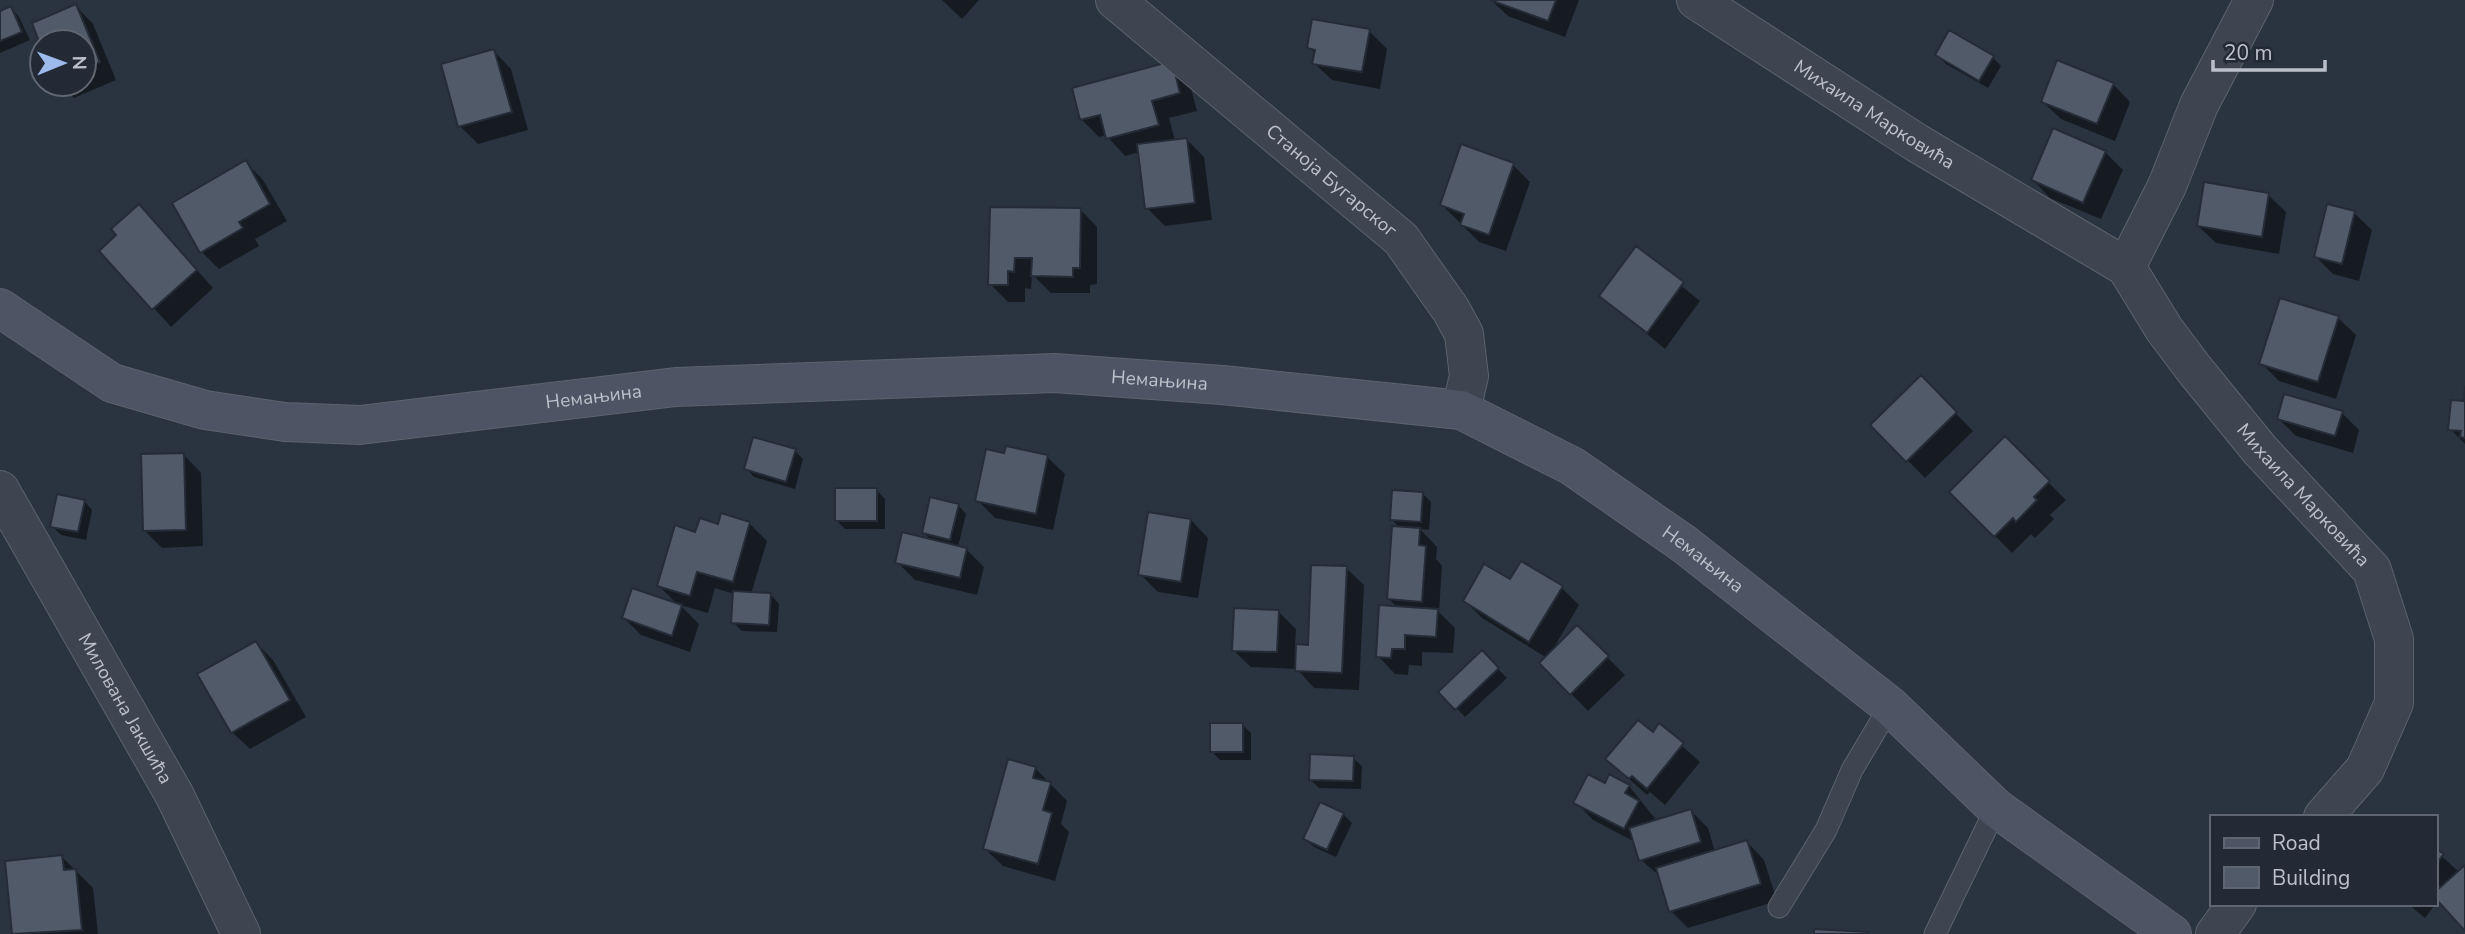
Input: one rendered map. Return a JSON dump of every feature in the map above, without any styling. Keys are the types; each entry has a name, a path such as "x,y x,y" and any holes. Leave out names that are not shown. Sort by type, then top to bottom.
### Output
{"street":[{"name":"Станоја Бугарског","path":"1115,0 1401,239 1451,310 1464,334 1469,376 1461,410"},
{"name":"Михаила Марковића","path":"1696,0 1917,143 2126,267 2164,329 2202,380 2260,450 2372,570 2395,639 2394,704 2365,769 2325,815"},
{"path":"2126,267 2167,186 2199,105 2254,0"},
{"name":"Немањина","path":"0,308 112,383 205,410 285,422 360,425 676,387 1054,373 1222,385 1461,410 1572,466 1684,544 1889,706 1996,808 2172,934"},
{"name":"Милована Јакшића","path":"0,490 114,684 175,796 241,934"},
{"path":"2215,934 2236,906"}],"lane":[{"path":"1779,907 1826,830 1852,770 1889,706"},
{"path":"1936,934 1996,808"}],"building":[{"path":"1490,0 1556,0 1548,21"},
{"path":"76,4 86,28 34,28 32,23"},
{"path":"11,6 22,32 0,41 0,11"},
{"path":"1312,19 1370,29 1362,72 1312,64 1315,50 1307,48"},
{"path":"1949,30 1994,56 1979,81 1935,55"},
{"path":"494,49 512,112 458,127 441,64"},
{"path":"2057,60 2114,83 2097,124 2041,102"},
{"path":"1172,61 1180,93 1152,101 1159,125 1106,139 1100,115 1080,120 1072,88"},
{"path":"2053,128 2106,151 2083,203 2031,180"},
{"path":"1187,138 1195,203 1145,209 1137,144"},
{"path":"1461,144 1514,163 1489,235 1460,225 1464,214 1440,205"},
{"path":"246,160 270,204 239,222 243,228 200,253 172,203"},
{"path":"2204,182 2269,193 2262,237 2197,226"},
{"path":"139,204 197,270 152,310 99,251 116,235 111,229"},
{"path":"2327,204 2355,211 2342,264 2314,257"},
{"path":"990,207 1081,208 1080,268 1073,268 1073,277 1031,276 1032,258 1015,258 1014,272 1008,271 1008,285 988,285"},
{"path":"1636,246 1684,282 1647,333 1599,296"},
{"path":"2280,298 2339,316 2318,382 2259,364"},
{"path":"1921,375 1957,412 1906,462 1870,425"},
{"path":"2465,386 2465,438 2460,437 2461,431 2448,430 2451,400 2464,401"},
{"path":"2284,394 2343,411 2335,436 2277,419"},
{"path":"2005,436 2050,481 2034,497 2037,500 2016,522 2013,518 1994,537 1949,492"},
{"path":"753,437 796,449 786,482 744,469"},
{"path":"1006,446 1048,455 1036,514 975,501 986,449 1004,453"},
{"path":"184,453 186,530 143,531 141,454"},
{"path":"835,488 877,488 877,521 835,521"},
{"path":"1392,490 1423,492 1421,522 1390,520"},
{"path":"57,494 85,500 78,532 50,527"},
{"path":"930,497 959,504 950,540 922,533"},
{"path":"1148,512 1191,519 1181,582 1138,575"},
{"path":"721,513 750,522 733,582 697,572 690,596 657,586 675,525 695,532 700,518 718,524"},
{"path":"1392,526 1420,528 1419,545 1426,546 1422,602 1387,599"},
{"path":"902,532 967,548 960,578 895,563"},
{"path":"1521,561 1563,586 1529,642 1463,601 1484,564 1510,579"},
{"path":"1311,565 1347,566 1342,673 1295,671 1296,644 1308,645"},
{"path":"632,588 682,605 672,636 622,618"},
{"path":"733,591 771,593 769,625 731,623"},
{"path":"1379,605 1438,609 1436,637 1405,635 1405,649 1392,649 1391,658 1376,657"},
{"path":"1234,608 1279,610 1277,652 1232,651"},
{"path":"1577,625 1609,656 1570,695 1539,663"},
{"path":"256,641 290,700 231,733 197,674"},
{"path":"1482,650 1499,668 1455,710 1438,692"},
{"path":"1638,720 1653,732 1659,723 1684,743 1647,789 1632,776 1629,779 1605,759"},
{"path":"1210,723 1243,723 1243,752 1210,752"},
{"path":"1310,754 1354,756 1353,781 1309,780"},
{"path":"1008,759 1036,767 1033,778 1051,782 1043,810 1052,813 1038,864 983,849"},
{"path":"1588,774 1605,783 1609,774 1630,785 1625,793 1639,801 1624,829 1573,803"},
{"path":"1320,802 1344,813 1327,850 1303,839"},
{"path":"1691,809 1701,842 1639,861 1629,828"},
{"path":"1747,840 1761,884 1669,912 1656,868"},
{"path":"2437,849 2444,854 2437,863"},
{"path":"62,855 64,870 76,869 82,930 12,934 5,861"},
{"path":"2465,865 2465,931 2437,900 2437,890"},
{"path":"1814,929 1869,932 1814,934"}]}
